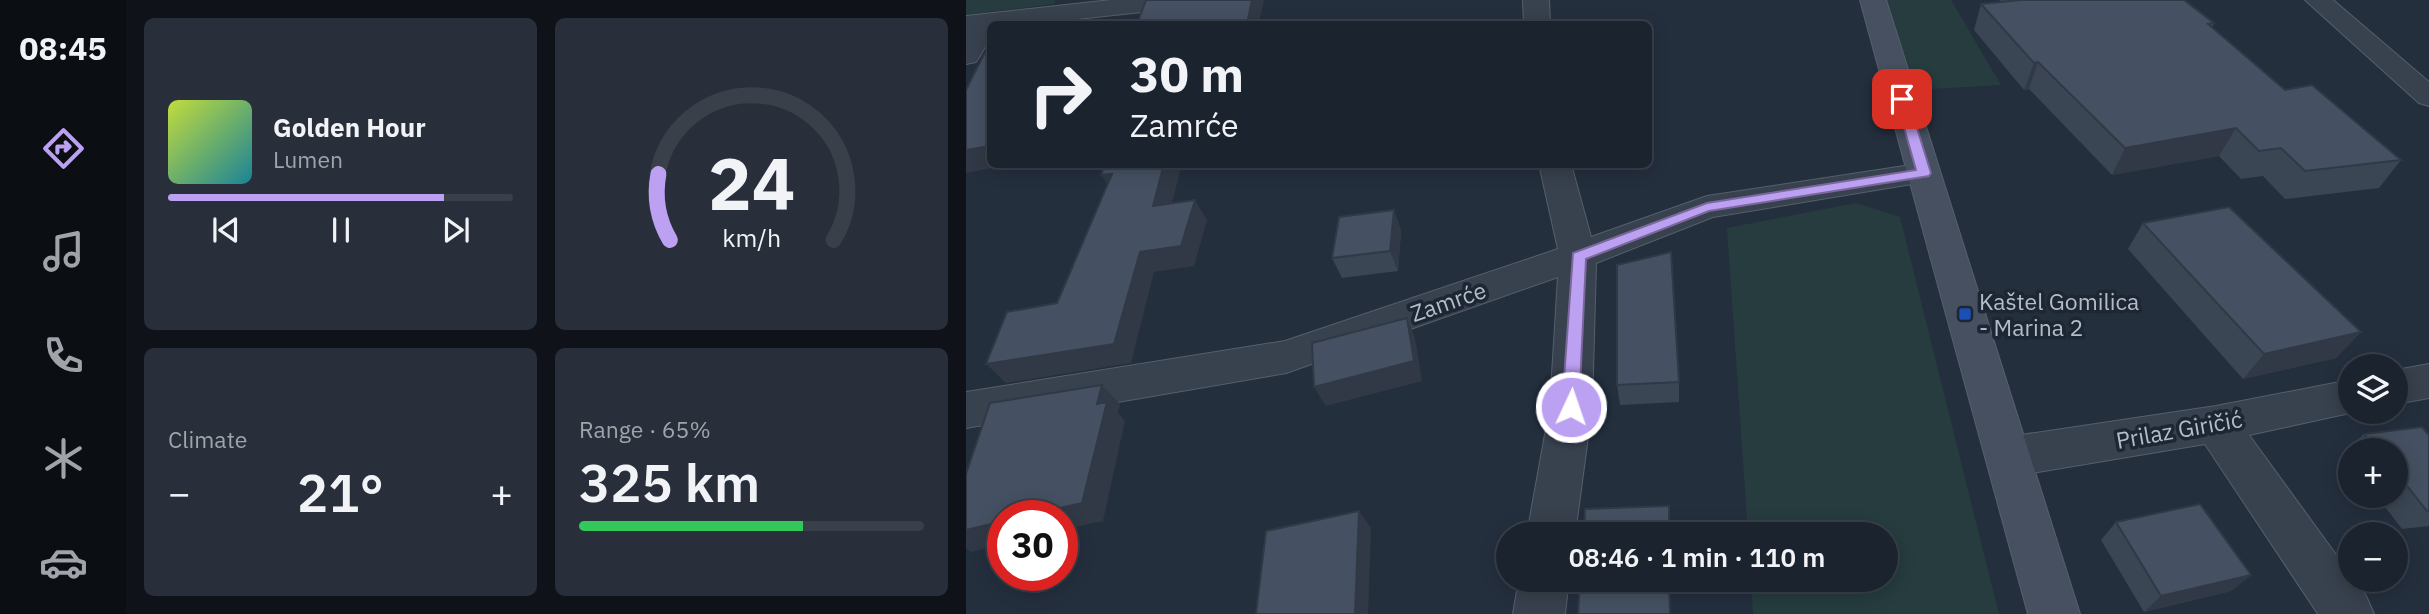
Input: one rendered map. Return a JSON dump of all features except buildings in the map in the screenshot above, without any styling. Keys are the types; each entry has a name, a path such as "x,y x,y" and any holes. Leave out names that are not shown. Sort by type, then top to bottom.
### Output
{"main road":[{"path":"1873,0 2054,614"}],"street":[{"path":"966,56 976,22 1062,6 1179,0"},
{"path":"1536,0 1537,21"},
{"path":"2318,0 2429,97"},
{"path":"1553,522 1571,407 1578,256 1556,168"},
{"name":"Zamrće","path":"966,410 1286,357 1578,256 1707,207 1924,173"},
{"path":"2408,385 2429,381"},
{"name":"Prilaz Giričić","path":"2008,457 2216,424 2338,399"},
{"path":"2216,424 2348,614"},
{"path":"1539,614 1542,592"}],"green space":[{"path":"966,0 1055,0 1054,4 966,15"},
{"path":"1878,0 1951,0 2001,85 1912,90"},
{"path":"1856,203 1900,217 1999,614 1753,614 1752,592 1898,592 1898,522 1747,522 1727,228"}],"place":[{"name":"Kaštel Gomilica - Marina 2","path":"1965,314"}],"route":[{"path":"1571,407 1578,256 1707,207 1924,173 1902,99"}]}
